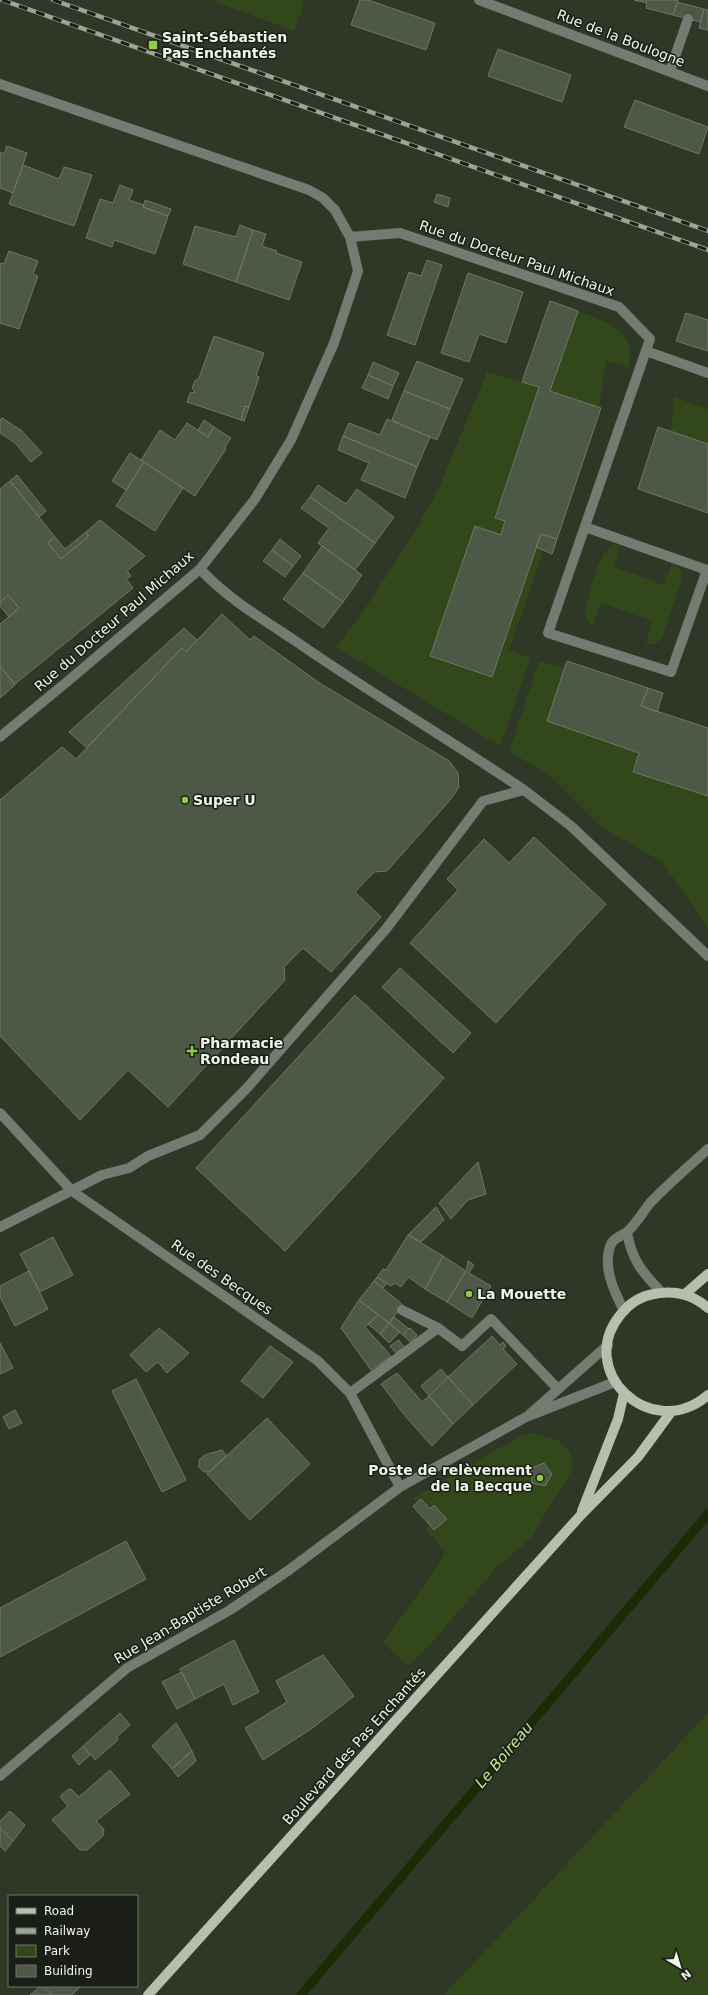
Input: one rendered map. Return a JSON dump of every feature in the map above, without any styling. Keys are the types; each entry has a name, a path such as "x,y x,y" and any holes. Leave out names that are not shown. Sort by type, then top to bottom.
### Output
{"main road":[{"path":"685,1294 708,1274"},
{"path":"708,1308 699,1301 685,1294 662,1293 645,1296 624,1311 615,1323 608,1345 607,1358 615,1382 631,1400 646,1408 671,1412 692,1406 708,1395"},
{"name":"Boulevard des Pas Enchantés","path":"580,1516 618,1419 624,1393"},
{"name":"Boulevard des Pas Enchantés","path":"148,1995 580,1516 638,1457 671,1412"}],"street":[{"name":"Rue de la Boulogne","path":"479,0 708,86"},
{"path":"670,71 688,19"},
{"name":"Rue du Docteur Paul Michaux","path":"0,84 309,190 323,198 335,210 350,237 358,271 334,343 290,440 255,499 200,569 68,681 0,736"},
{"name":"Rue du Docteur Paul Michaux","path":"350,237 400,233 619,307 650,340 548,633 671,672 707,570 585,527"},
{"path":"646,351 708,373"},
{"path":"200,569 225,593 325,662 455,744 524,790 571,826 708,956"},
{"path":"0,1227 102,1175 129,1168 148,1156 200,1135 247,1088 386,929 483,801 524,790"},
{"name":"Rue des Becques","path":"0,1114 72,1191 318,1361 350,1394 400,1487"},
{"path":"624,1311 614,1290 608,1260 609,1248 615,1237 627,1232 650,1204 708,1149"},
{"path":"627,1232 630,1250 636,1263 662,1293"},
{"path":"402,1310 438,1328 462,1346 491,1318 557,1388"},
{"path":"350,1394 438,1328"},
{"name":"Rue Jean-Baptiste Robert","path":"526,1417 557,1388 575,1375 608,1345"},
{"name":"Rue Jean-Baptiste Robert","path":"0,1776 127,1668 230,1610 289,1570 400,1487 526,1417 615,1382"}],"green space":[{"path":"211,0 305,0 294,31"},
{"path":"578,311 599,319 617,329 629,344 630,354 628,367 606,361 599,407 550,391"},
{"path":"487,372 539,387 495,517 505,521 501,535 475,526 430,656 492,677 536,547 543,553 509,650 530,658 500,746 336,647 358,619 410,540 438,490"},
{"path":"674,397 708,409 708,444 671,432"},
{"path":"613,544 620,546 614,567 664,585 672,563 680,568 682,580 662,638 654,644 646,643 652,621 601,603 593,625 586,619 585,611 594,575 602,557"},
{"path":"539,661 565,668 547,721 639,753 633,772 708,796 708,928 662,862 602,827 553,778 509,751"},
{"path":"533,1433 549,1437 562,1443 570,1453 572,1470 530,1539 498,1566 425,1650 408,1665 383,1643 435,1570 445,1552 426,1529 437,1518 422,1508 413,1498 522,1435"},
{"path":"708,1713 708,1995 444,1995"}],"building":[{"path":"360,0 368,0 435,23 426,50 351,25"},
{"path":"634,0 678,0 673,15 646,8 647,3"},
{"path":"677,2 704,9 700,22 673,15"},
{"path":"704,9 708,10 708,30 699,28"},
{"path":"498,49 571,75 562,102 488,76"},
{"path":"635,100 708,127 699,154 624,127"},
{"path":"7,146 27,153 13,193 0,188 0,152 4,154"},
{"path":"23,165 59,179 64,167 92,175 74,226 9,204"},
{"path":"120,185 133,190 129,200 168,216 155,254 114,240 112,247 86,238 100,199 113,203"},
{"path":"437,194 450,198 448,207 434,202"},
{"path":"145,200 171,209 168,216 143,207"},
{"path":"240,225 253,230 236,282 183,264 195,226 236,237"},
{"path":"253,230 266,234 262,246 277,251 276,253 302,262 289,300 236,282"},
{"path":"9,251 38,261 33,274 38,276 19,329 0,323 0,263 4,264"},
{"path":"427,260 442,265 415,345 387,335 409,272 421,276"},
{"path":"468,273 523,292 506,343 479,334 469,362 441,353"},
{"path":"550,301 578,311 550,391 601,408 557,539 541,534 492,677 430,656 475,526 501,535 505,521 495,518 539,387 522,382"},
{"path":"686,313 708,320 708,351 676,341"},
{"path":"214,336 264,353 256,375 259,377 249,407 245,406 241,420 187,402 190,393 195,392 192,388 195,381 199,378"},
{"path":"417,361 463,379 450,409 404,391"},
{"path":"373,362 399,373 393,386 368,375"},
{"path":"368,375 393,386 388,399 362,388"},
{"path":"404,391 450,409 437,440 392,420"},
{"path":"245,406 249,407 244,421 241,420"},
{"path":"2,418 22,431 42,453 31,462 15,443 0,433 0,420"},
{"path":"387,419 430,437 417,467 343,436 349,423 380,435"},
{"path":"204,420 214,427 208,437 198,430"},
{"path":"187,423 208,437 214,427 231,438 225,447 226,449 195,496 141,460 160,430 175,440"},
{"path":"658,427 708,444 708,513 638,489"},
{"path":"343,436 417,467 405,498 361,480 369,463 338,450"},
{"path":"130,453 144,462 126,490 112,481"},
{"path":"144,462 183,488 155,531 116,506"},
{"path":"17,475 46,511 39,517 10,481"},
{"path":"10,481 55,537 48,543 61,559 89,536 86,532 100,520 145,556 127,571 131,576 126,579 133,588 15,684 0,666 0,624 19,608 8,595 0,602 0,489"},
{"path":"318,485 346,504 357,489 394,517 375,543 310,497"},
{"path":"310,497 375,543 355,570 318,543 329,528 301,508"},
{"path":"86,532 89,536 61,559 48,543 55,537 65,549"},
{"path":"541,534 557,539 552,554 536,547"},
{"path":"280,539 301,556 293,566 272,550"},
{"path":"322,546 362,575 343,602 303,573"},
{"path":"272,550 293,566 285,577 263,561"},
{"path":"303,573 343,602 323,628 283,599"},
{"path":"8,595 19,608 9,617 0,606 0,602"},
{"path":"222,614 250,640 254,636 318,682 449,761 458,773 459,787 451,799 387,871 374,872 355,892 381,917 331,972 303,948 284,967 285,980 168,1107 128,1070 80,1120 0,1036 0,800 62,747 76,759 182,648 186,652"},
{"path":"184,628 197,640 186,652 182,648 87,748 69,732"},
{"path":"567,661 648,688 641,706 708,728 708,796 633,772 639,753 547,721"},
{"path":"0,667 15,685 0,698"},
{"path":"648,688 663,693 657,712 641,706"},
{"path":"534,837 606,904 496,1023 410,943 458,890 447,879 484,839 509,863"},
{"path":"400,968 471,1033 453,1053 382,987"},
{"path":"355,995 444,1078 285,1251 196,1168"},
{"path":"478,1162 486,1194 468,1200 451,1219 439,1203"},
{"path":"436,1207 444,1220 421,1242 408,1235"},
{"path":"408,1235 443,1256 425,1289 408,1277 401,1287 395,1283 391,1286 377,1277 383,1269 386,1270"},
{"path":"53,1237 73,1275 40,1292 20,1254"},
{"path":"443,1256 466,1271 447,1302 425,1289"},
{"name":"La Mouette","path":"468,1261 474,1265 469,1273 491,1286 472,1318 447,1302 466,1271"},
{"path":"29,1271 48,1309 15,1326 0,1297 0,1286"},
{"path":"377,1277 387,1283 383,1288 374,1281"},
{"path":"374,1281 403,1305 389,1323 359,1300"},
{"path":"359,1300 378,1315 365,1327 391,1356 371,1370 341,1328"},
{"path":"378,1315 389,1323 380,1334 368,1324"},
{"path":"394,1317 409,1329 403,1335 389,1323"},
{"path":"389,1323 400,1332 389,1343 380,1334"},
{"path":"159,1328 189,1353 167,1373 158,1362 146,1372 130,1355"},
{"path":"410,1328 417,1335 411,1343 403,1335"},
{"path":"492,1336 500,1345 503,1342 506,1346 503,1349 517,1364 473,1405 448,1377"},
{"path":"399,1340 404,1347 396,1353 390,1346"},
{"path":"0,1343 13,1368 0,1374"},
{"path":"270,1346 293,1362 263,1398 241,1381"},
{"path":"441,1369 448,1377 429,1396 421,1386"},
{"path":"397,1373 422,1402 429,1396 453,1424 432,1446 406,1417 381,1384"},
{"path":"448,1377 473,1405 453,1424 429,1396"},
{"path":"136,1379 186,1480 162,1492 112,1391"},
{"path":"15,1410 22,1423 9,1429 3,1417"},
{"path":"267,1418 310,1464 250,1520 207,1474"},
{"path":"222,1450 227,1456 209,1472 204,1472 199,1467 199,1460 205,1455"},
{"name":"Poste de relèvement de la Becque","path":"544,1463 552,1474 545,1486 532,1483 531,1468"},
{"path":"421,1499 430,1509 434,1505 447,1519 434,1530 413,1506"},
{"path":"126,1541 146,1579 0,1657 0,1608"},
{"path":"234,1640 259,1692 233,1705 224,1684 195,1699 180,1669"},
{"path":"323,1655 354,1696 311,1729 263,1760 245,1728 287,1702 276,1681"},
{"path":"182,1672 195,1699 177,1709 162,1682"},
{"path":"120,1713 130,1725 117,1737 118,1740 95,1760 83,1746"},
{"path":"176,1723 192,1751 172,1769 152,1746"},
{"path":"83,1746 90,1755 79,1765 72,1756"},
{"path":"192,1751 196,1761 178,1777 172,1769"},
{"path":"110,1770 130,1794 96,1821 104,1829 103,1836 87,1850 80,1850 52,1820 68,1806 61,1798 61,1795 71,1789 79,1797"},
{"path":"10,1811 25,1825 13,1841 0,1828 0,1821"},
{"path":"0,1828 13,1841 5,1851 0,1846"},
{"path":"40,1987 44,1987 52,1995 30,1995"},
{"path":"44,1987 80,1987 72,1995 52,1995"}],"waterway":[{"name":"Le Boireau","path":"301,1995 708,1514"}],"tunnel":[{"path":"688,19 691,5"}],"railway":[{"path":"2,0 708,250"},
{"path":"53,0 708,231"}],"place":[{"name":"Saint-Sébastien Pas Enchantés","path":"153,45"},
{"name":"Super U","path":"185,800"},
{"name":"Pharmacie Rondeau","path":"192,1051"},
{"name":"La Mouette","path":"469,1294"},
{"name":"Poste de relèvement de la Becque","path":"540,1478"}]}
